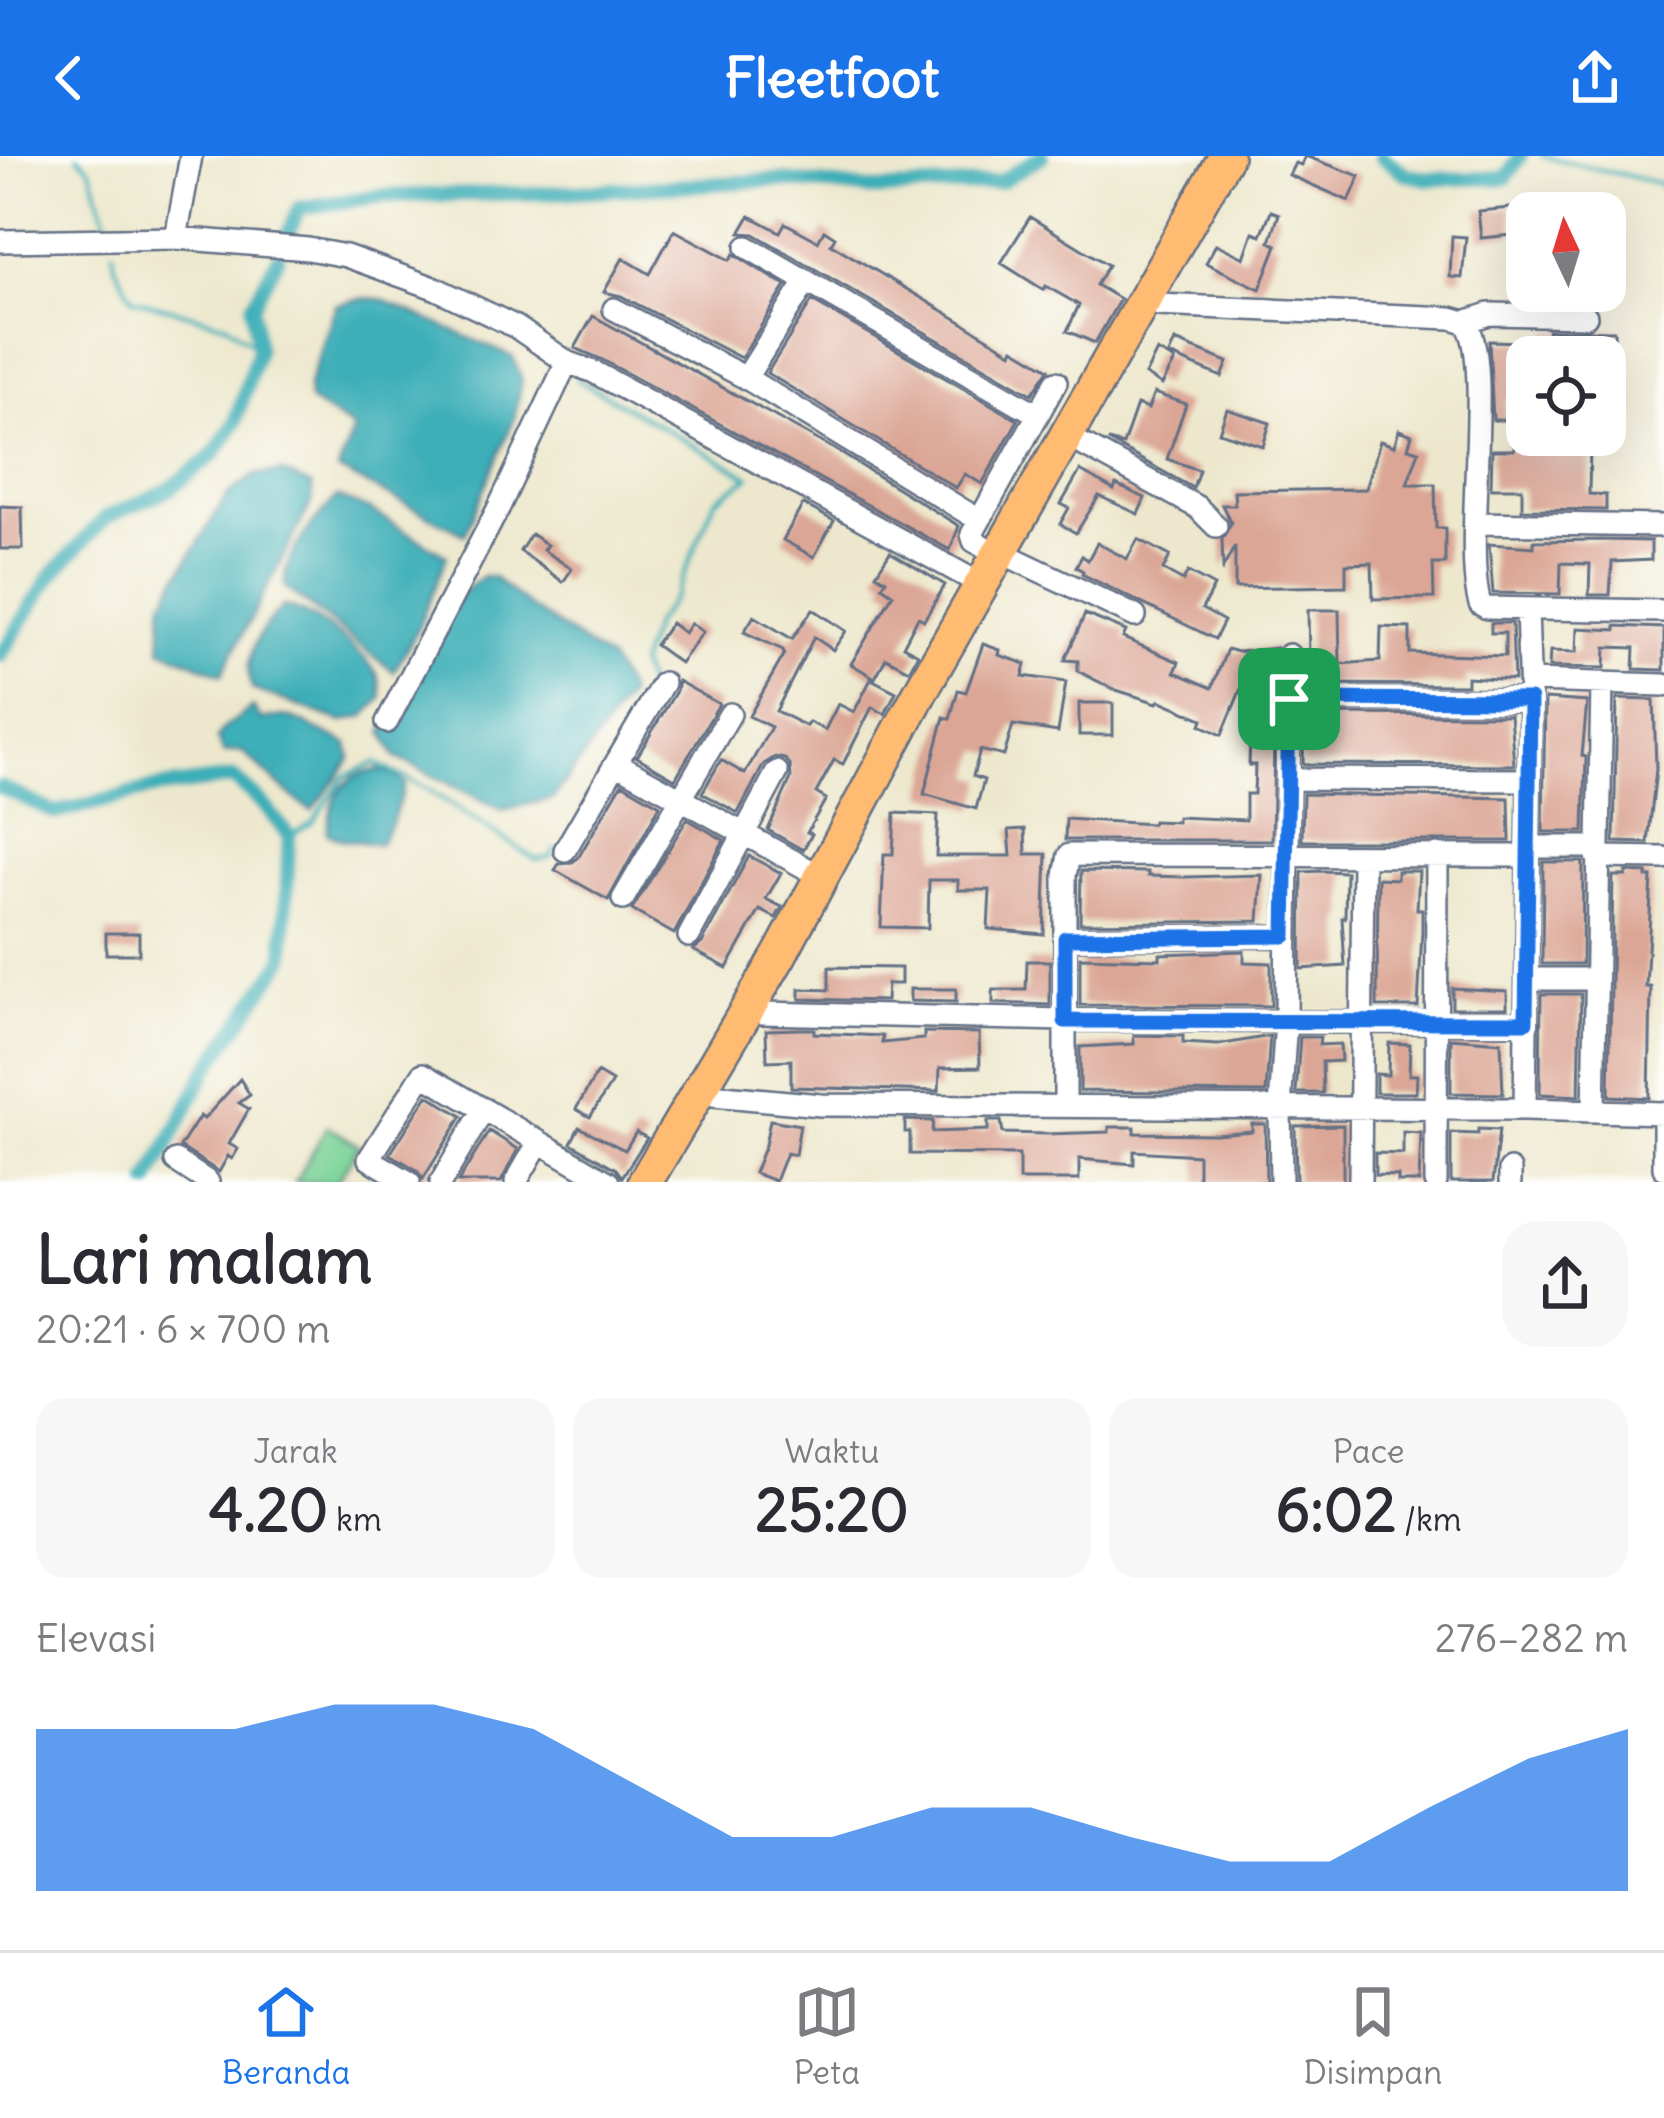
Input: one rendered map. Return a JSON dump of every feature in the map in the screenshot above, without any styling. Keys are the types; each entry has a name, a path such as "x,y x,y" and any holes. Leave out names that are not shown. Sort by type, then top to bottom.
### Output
{"highway":[{"path":"663,1182 762,1013 1226,156"},
{"path":"645,1182 822,877 923,687 1078,442 1244,156"}],"street":[{"path":"176,238 191,156"},
{"path":"0,241 176,238 346,256 437,289 516,327 567,362 615,383 984,586"},
{"path":"747,247 1036,414"},
{"path":"746,378 806,281"},
{"path":"1158,305 1465,322 1489,314 1586,316"},
{"path":"614,309 746,378 979,520"},
{"path":"1465,322 1475,339 1478,359 1475,523 1480,604 1527,610 1664,611"},
{"path":"387,722 499,507 567,362"},
{"path":"1056,382 972,538 1135,616"},
{"path":"1078,442 1197,507 1216,526"},
{"path":"1475,523 1664,526"},
{"path":"1525,1109 1527,610"},
{"path":"1281,1182 1289,655"},
{"path":"565,850 663,683"},
{"path":"1594,1111 1602,684"},
{"path":"1289,699 1664,685"},
{"path":"623,898 730,714"},
{"path":"618,764 822,877"},
{"path":"688,936 777,772"},
{"path":"1288,779 1529,780"},
{"path":"1065,1105 1065,866 1069,855 1596,852 1664,858"},
{"path":"1436,1182 1437,855"},
{"path":"1360,1182 1363,856"},
{"path":"1065,938 1285,936"},
{"path":"1527,980 1597,979"},
{"path":"762,1013 1065,1021 1526,1022"},
{"path":"409,1182 369,1159 423,1074 608,1182"},
{"path":"713,1095 821,1105 1525,1109 1664,1115 1664,1168"},
{"path":"441,1182 484,1109"},
{"path":"515,1182 539,1142"},
{"path":"176,1162 208,1182"}],"green space":[{"path":"327,1126 359,1145 337,1182 295,1182"}],"water":[{"path":"381,299 513,357 522,381 514,419 465,534 338,470 354,429 309,401 308,386 336,305"},
{"path":"281,472 312,486 312,502 222,674 161,649 163,601 227,495 255,475"},
{"path":"337,497 370,510 447,556 394,672 285,587 294,550"},
{"path":"483,576 493,577 610,661 629,694 553,799 502,810 395,757 383,732 462,592"},
{"path":"283,606 322,624 373,668 382,698 365,716 342,722 252,689 249,666 255,644"},
{"path":"253,707 261,720 295,719 348,744 351,759 312,811 241,751 224,753 217,739"},
{"path":"379,770 405,784 379,844 327,833 335,798 347,782"}],"building":[{"path":"1305,156 1360,176 1349,201 1289,175"},
{"path":"1506,208 1506,236 1481,238 1478,211"},
{"path":"1271,211 1279,214 1270,242 1277,245 1260,289 1206,263 1216,244 1244,258 1253,232 1261,235"},
{"path":"750,216 780,232 785,223 818,241 824,230 835,237 831,244 1012,352 1014,348 1049,369 1032,394 754,234 740,233"},
{"path":"1030,217 1108,265 1096,285 1120,299 1095,343 1067,331 1079,305 1001,263"},
{"path":"674,230 730,260 734,254 786,286 741,358 621,296 604,292 623,258 650,274"},
{"path":"1452,236 1466,237 1462,278 1450,277"},
{"path":"812,301 1018,420 982,484 965,474 956,488 767,373"},
{"path":"593,316 834,449 959,526 950,550 575,348"},
{"path":"1548,330 1614,331 1614,336 1548,336"},
{"path":"1175,341 1228,362 1222,377 1169,355"},
{"path":"1489,341 1506,342 1505,420 1493,420"},
{"path":"1157,351 1175,361 1162,385 1145,375"},
{"path":"1154,393 1186,404 1167,459 1199,470 1193,488 1108,441 1123,445 1137,405 1148,409"},
{"path":"1227,409 1270,423 1263,446 1219,432"},
{"path":"1399,430 1412,435 1408,448 1419,451 1407,484 1435,484 1436,528 1445,528 1445,564 1433,564 1434,598 1373,599 1372,563 1346,564 1346,586 1235,588 1235,546 1223,568 1222,539 1231,523 1222,505 1235,505 1234,491 1366,489 1380,441 1394,446"},
{"path":"1492,450 1506,450 1506,456 1590,456 1589,494 1606,495 1606,510 1522,509 1522,488 1491,488"},
{"path":"1080,471 1114,490 1116,485 1145,498 1138,514 1099,496 1076,533 1060,524 1069,508 1061,504"},
{"path":"803,504 834,521 814,557 783,540"},
{"path":"0,506 22,507 23,549 0,549"},
{"path":"531,534 547,545 543,550 572,569 563,582 520,551"},
{"path":"1138,539 1170,556 1163,570 1183,581 1188,572 1214,586 1202,609 1224,621 1215,639 1076,567 1082,556 1088,560 1097,543 1127,559"},
{"path":"1534,541 1651,541 1651,560 1612,562 1610,595 1589,595 1590,564 1561,563 1560,594 1493,593 1489,544 1534,547"},
{"path":"890,552 945,585 924,620 918,617 903,646 918,654 909,670 886,658 875,678 851,664 893,594 882,586 886,580 876,574"},
{"path":"813,609 846,631 833,650 814,637 776,711 825,730 838,704 854,712 871,679 896,692 885,714 872,707 843,764 834,760 816,793 826,799 807,832 812,834 803,850 768,830 791,778 785,759 775,757 764,764 738,813 702,793 721,760 745,774 771,727 749,716 783,650 744,632 754,616 792,639"},
{"path":"1308,610 1339,610 1340,664 1380,661 1381,627 1410,628 1410,653 1505,656 1505,633 1491,633 1491,623 1512,623 1514,680 1467,677 1467,685 1304,684 1304,659 1309,659"},
{"path":"1085,614 1126,631 1123,638 1179,662 1175,672 1212,688 1227,649 1276,648 1272,840 1065,840 1066,819 1152,824 1177,822 1177,817 1246,820 1246,794 1254,794 1255,765 1249,765 1253,659 1222,735 1201,725 1203,719 1159,700 1113,689 1078,671 1078,661 1065,660"},
{"path":"671,623 684,633 691,623 703,632 680,663 655,645"},
{"path":"1616,626 1664,628 1664,670 1634,669 1635,648 1606,647 1605,668 1549,667 1550,651 1577,652 1578,628 1616,630"},
{"path":"983,644 1026,664 1023,676 1066,682 1058,732 1013,725 1004,756 980,750 973,776 984,780 976,809 924,794 944,717 950,719 958,690 966,692"},
{"path":"678,681 719,704 675,779 637,757"},
{"path":"1545,699 1587,702 1582,756 1586,757 1584,832 1543,832"},
{"path":"1617,699 1654,700 1656,769 1648,843 1614,842"},
{"path":"1079,703 1113,703 1113,735 1079,735"},
{"path":"1304,714 1510,715 1514,765 1303,764"},
{"path":"622,783 660,805 608,900 555,870 578,858"},
{"path":"1303,794 1509,798 1510,841 1302,841"},
{"path":"895,813 938,815 936,856 1011,856 1009,830 1025,829 1026,854 1047,854 1044,934 988,929 990,890 958,890 958,880 929,880 928,928 881,927 884,854 893,854"},
{"path":"687,819 724,840 674,934 632,910"},
{"path":"749,856 781,873 766,899 782,907 776,918 760,910 727,968 693,950 702,943"},
{"path":"1543,862 1583,862 1582,964 1542,964"},
{"path":"1081,871 1186,877 1262,875 1259,921 1080,923"},
{"path":"1397,871 1419,871 1418,1007 1377,1007 1378,878 1397,879"},
{"path":"1302,872 1346,872 1345,966 1301,969"},
{"path":"1626,872 1652,877 1646,987 1651,987 1649,1098 1609,1096 1613,876 1626,876"},
{"path":"106,933 139,933 139,954 106,954"},
{"path":"1244,951 1244,962 1271,963 1271,1006 1080,1005 1080,957 1160,959 1160,954"},
{"path":"1027,961 1050,961 1050,1005 993,1003 993,990 1026,990"},
{"path":"829,967 901,968 901,984 887,984 886,1001 800,999 800,989 829,990"},
{"path":"1452,988 1507,991 1507,1008 1452,1008"},
{"path":"910,989 956,989 956,1002 910,1001"},
{"path":"1541,994 1581,994 1579,1096 1540,1094"},
{"path":"814,1029 814,1033 883,1036 882,1043 924,1039 924,1032 979,1033 980,1067 940,1068 939,1091 791,1087 791,1060 767,1061 766,1030"},
{"path":"1134,1035 1183,1036 1183,1043 1218,1045 1270,1036 1266,1093 1080,1091 1080,1047 1134,1044"},
{"path":"1300,1037 1320,1037 1319,1045 1340,1044 1341,1061 1322,1062 1323,1093 1296,1093"},
{"path":"1451,1038 1501,1042 1503,1094 1451,1093"},
{"path":"1389,1043 1410,1044 1409,1075 1417,1075 1416,1093 1376,1093 1376,1074 1388,1075"},
{"path":"597,1073 612,1082 590,1117 576,1109"},
{"path":"240,1079 250,1095 239,1103 249,1109 229,1144 238,1149 219,1172 180,1147 200,1116 204,1119"},
{"path":"428,1095 462,1116 423,1179 390,1154"},
{"path":"770,1120 800,1125 795,1155 786,1153 775,1181 754,1173"},
{"path":"905,1120 933,1121 932,1132 988,1130 988,1121 1001,1121 1003,1133 1046,1134 1135,1127 1135,1133 1215,1134 1252,1131 1252,1124 1265,1124 1266,1182 1198,1182 1198,1155 1134,1151 1134,1164 1079,1159 1079,1180 1019,1180 1019,1155 910,1154"},
{"path":"1343,1125 1343,1182 1296,1182 1295,1126"},
{"path":"579,1127 625,1150 636,1132 647,1138 622,1177 571,1143"},
{"path":"1478,1129 1499,1130 1493,1182 1451,1182 1451,1133 1478,1134"},
{"path":"489,1131 518,1149 501,1182 458,1182"},
{"path":"1403,1132 1421,1133 1419,1182 1375,1175 1375,1153 1403,1154"}],"waterway":[{"path":"78,156 90,168 109,227"},
{"path":"288,234 299,208 380,196 549,193 778,180 878,190 969,185 1001,181 1042,156"},
{"path":"1381,156 1406,174 1428,179 1506,178 1520,156"},
{"path":"1542,156 1658,183 1664,189"},
{"path":"113,251 115,266 133,299 227,324 258,349"},
{"path":"0,656 51,576 105,518 170,489 214,455 235,423 258,349 252,306 278,258"},
{"path":"577,379 750,477 715,500 675,596 654,624 639,665 648,688"},
{"path":"289,836 313,822 344,777 375,763 427,789 536,860 551,857 555,849"},
{"path":"0,787 55,813 151,789 233,778 289,836 284,959 205,1073 149,1182"}],"route":[{"path":"1289,699 1530,700 1526,1022 1065,1021 1065,938 1285,936 1289,699"}]}
